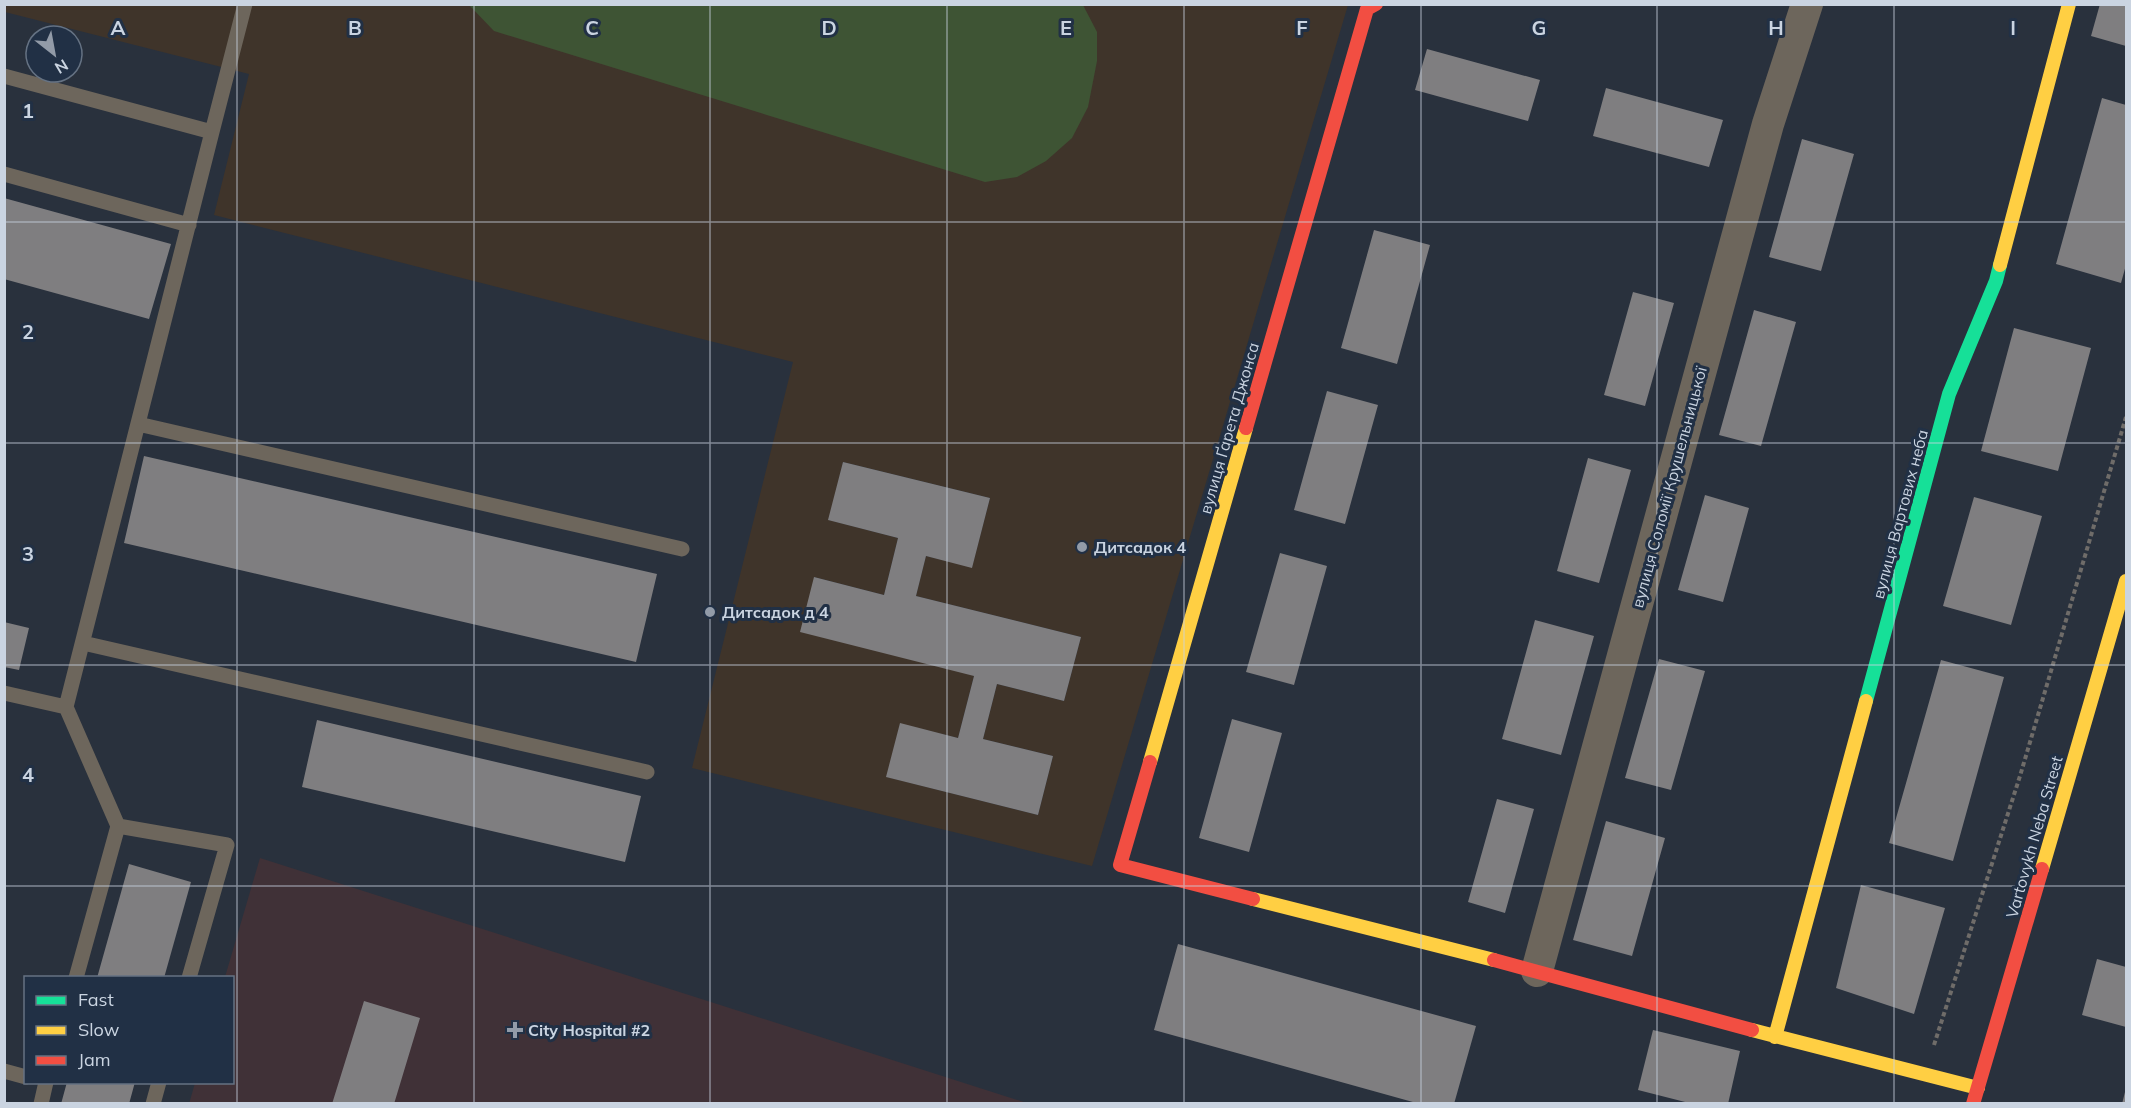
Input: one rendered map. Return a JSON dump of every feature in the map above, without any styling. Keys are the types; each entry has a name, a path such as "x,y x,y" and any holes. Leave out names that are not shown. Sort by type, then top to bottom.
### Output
{"street":[{"name":"вулиця Ґарета Джонса","path":"1376,4 1367,9 1120,865 1537,971"},
{"name":"вулиця Соломії Крушельницької","path":"1537,971 1768,124 1807,4"},
{"name":"вулиця Вартових неба","path":"1776,1037 1949,394 1996,281 2069,4"},
{"name":"Vartovykh Neba Street","path":"1973,1104 2127,581"},
{"path":"1537,971 1776,1037 1978,1088"}],"lane":[{"path":"77,976 118,826 66,707 245,4"},
{"path":"4,76 212,132"},
{"path":"4,174 189,225"},
{"path":"138,424 682,549"},
{"path":"83,643 647,772"},
{"path":"4,693 66,707"},
{"path":"118,826 227,845 190,976"},
{"path":"4,1071 24,1076"},
{"path":"41,1104 46,1084"},
{"path":"153,1104 159,1084"}],"path":[{"path":"1925,1074 1940,1021 2020,776 2127,417"}],"shaded area":[{"path":"4,5 1348,5 1092,866 692,768 793,362 214,215 249,74 84,32 84,24 52,24 5,12","holes":["843,462 990,498 972,567 926,556 916,596 1081,637 1064,701 997,684 983,739 1053,756 1038,815 887,777 900,724 958,738 974,676 814,577 884,595 898,538 829,520"]},
{"name":"City Hospital #2","path":"260,858 1027,1103 189,1104 195,1084 234,1084 234,976 225,976"}],"green space":[{"path":"469,5 1083,5 1097,32 1097,61 1088,107 1072,138 1046,161 1017,177 985,182 494,31"}],"building":[{"path":"2100,4 2126,4 2126,46 2091,36"},
{"path":"1427,49 1540,80 1528,121 1415,90"},
{"path":"1606,88 1723,120 1709,167 1593,136"},
{"path":"2102,98 2126,105 2126,265 2121,283 2056,264"},
{"path":"1802,139 1854,154 1821,271 1769,257"},
{"path":"4,198 171,244 149,319 4,279"},
{"path":"1374,230 1430,245 1397,364 1341,348"},
{"path":"1633,292 1674,303 1645,406 1604,395"},
{"path":"1754,310 1796,322 1761,446 1719,435"},
{"path":"2014,328 2091,348 2058,471 1981,451"},
{"path":"1327,391 1378,405 1345,524 1294,510"},
{"path":"144,456 657,574 636,662 124,543"},
{"path":"1588,458 1631,470 1599,583 1557,571"},
{"path":"843,462 990,498 972,568 926,556 916,596 1081,637 1064,701 997,684 983,739 1053,756 1038,815 886,777 900,723 958,738 974,676 800,632 814,577 884,595 898,538 828,520"},
{"path":"1705,495 1749,508 1723,602 1678,590"},
{"path":"1974,497 2042,516 2011,625 1943,606"},
{"path":"1280,553 1327,566 1294,685 1246,672"},
{"path":"1535,620 1594,636 1561,755 1502,739"},
{"path":"4,622 29,628 19,670 4,667"},
{"path":"1659,659 1705,671 1671,790 1625,778"},
{"path":"1941,660 2004,677 1953,861 1889,843"},
{"path":"1232,719 1282,733 1249,852 1199,838"},
{"path":"317,720 641,796 625,862 302,787"},
{"path":"1497,799 1534,809 1505,913 1468,902"},
{"path":"1606,821 1665,838 1632,956 1573,940"},
{"path":"129,864 191,882 165,976 98,976"},
{"path":"1861,885 1945,908 1914,1014 1836,988"},
{"path":"1178,944 1476,1026 1454,1104 1420,1104 1154,1030"},
{"path":"2097,959 2126,967 2126,1027 2082,1015"},
{"path":"364,1001 420,1018 394,1104 332,1104"},
{"path":"1653,1030 1740,1051 1728,1104 1693,1104 1638,1090"},
{"path":"66,1084 134,1084 129,1104 61,1104"},
{"path":"2126,1088 2126,1104 2122,1104"}],"traffic: fast":[{"path":"1866,701 1949,394 1996,281 2000,265"}],"traffic: slow":[{"path":"2000,265 2069,4"},
{"path":"1150,762 1246,428"},
{"path":"2042,869 2126,581"},
{"path":"1775,1037 1866,701"},
{"path":"1253,899 1494,960"},
{"path":"1752,1030 1978,1088"}],"traffic: jam":[{"path":"1246,428 1367,9 1376,4"},
{"path":"1150,762 1120,865 1253,899"},
{"path":"1973,1104 2042,869"},
{"path":"1494,960 1752,1030"}],"place":[{"name":"Дитсадок 4","path":"1082,547"},
{"name":"Дитсадок д 4","path":"710,612"},
{"name":"City Hospital #2","path":"515,1030"}]}
